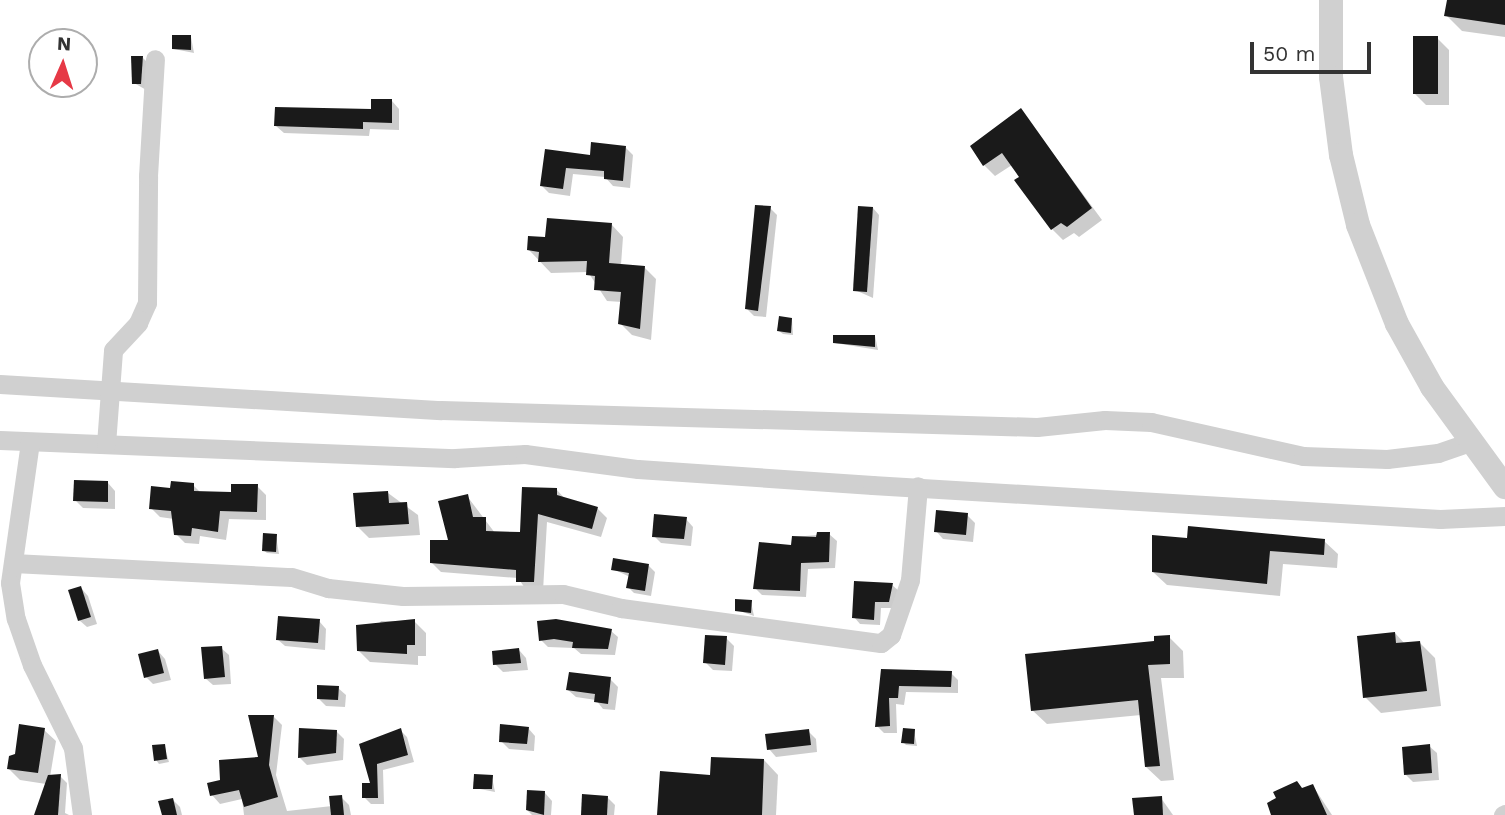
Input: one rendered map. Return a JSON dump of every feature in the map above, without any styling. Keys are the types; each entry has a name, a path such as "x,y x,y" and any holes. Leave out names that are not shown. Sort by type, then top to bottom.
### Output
{"street":[{"path":"1331,0 1331,77 1341,155 1358,225 1397,324 1432,387 1505,487"},
{"path":"106,444 113,350 138,323 147,303 148,176 155,58"},
{"path":"0,384 441,410 1037,426 1105,420 1151,422 1303,456 1400,457 1438,453 1472,441"},
{"path":"0,440 456,458 525,454 678,472 1440,519 1505,516"},
{"path":"30,442 10,583 16,620 32,665 74,748 82,815"},
{"path":"13,563 292,578 328,588 403,596 563,594 621,608 881,643 891,635 910,580 918,486"}],"building":[{"path":"1447,0 1505,0 1505,25 1444,16"},
{"path":"172,35 191,35 191,50 172,49"},
{"path":"1413,36 1438,36 1438,94 1413,94"},
{"path":"131,56 143,56 141,84 132,84"},
{"path":"371,99 392,99 392,123 363,122 363,129 274,126 275,107 371,109"},
{"path":"1021,108 1092,208 1067,227 1061,223 1051,230 1014,180 1019,177 1002,153 983,166 970,146"},
{"path":"591,142 626,146 623,181 604,179 604,171 566,168 563,189 540,186 545,149 590,155"},
{"path":"755,205 771,206 758,311 745,309"},
{"path":"858,206 873,207 867,292 853,291"},
{"path":"547,218 612,223 609,263 645,266 640,329 618,324 621,292 594,290 595,276 586,275 587,261 538,262 539,252 527,250 528,236 545,237"},
{"path":"779,316 792,318 791,333 777,331"},
{"path":"833,335 875,335 875,347 833,343"},
{"path":"74,480 108,481 108,502 73,501"},
{"path":"171,481 194,483 194,491 231,492 231,484 258,484 257,512 220,511 218,532 192,528 191,536 174,535 171,511 149,509 151,486 170,488"},
{"path":"522,487 557,488 557,495 598,507 592,529 538,514 534,582 516,582 516,570 430,563 430,540 448,540 438,501 468,494 473,517 486,517 486,531 520,532"},
{"path":"388,491 389,503 407,502 409,524 356,527 353,493"},
{"path":"936,510 968,513 966,535 934,532"},
{"path":"654,514 687,517 684,539 652,537"},
{"path":"1188,526 1325,539 1324,555 1270,551 1267,584 1152,572 1152,535 1187,538"},
{"path":"817,532 830,532 829,562 801,563 800,591 753,589 759,542 791,545 792,536 816,537"},
{"path":"263,533 277,534 276,552 262,551"},
{"path":"613,558 649,564 645,591 626,588 629,573 611,570"},
{"path":"854,581 893,583 889,602 875,602 874,620 852,618"},
{"path":"81,586 91,617 78,621 68,590"},
{"path":"735,599 752,600 751,613 735,611"},
{"path":"278,616 320,619 318,643 276,640"},
{"path":"415,619 415,645 407,645 407,654 357,651 356,625"},
{"path":"556,619 612,629 608,649 572,648 573,642 554,639 539,641 537,621"},
{"path":"1395,632 1396,643 1420,641 1427,691 1363,698 1357,636"},
{"path":"705,635 727,636 725,665 703,663"},
{"path":"1170,635 1170,664 1148,665 1160,766 1145,767 1138,700 1031,711 1025,654 1154,641 1154,636"},
{"path":"222,646 225,677 204,679 201,647"},
{"path":"519,648 521,663 493,665 492,651"},
{"path":"158,649 164,673 144,678 138,654"},
{"path":"881,669 952,671 951,687 899,686 898,698 889,698 890,726 875,727"},
{"path":"569,672 611,677 608,704 594,702 595,694 566,690"},
{"path":"317,685 339,686 338,700 317,699"},
{"path":"248,715 274,715 269,765 278,797 244,807 239,790 210,796 207,783 220,780 219,760 258,757"},
{"path":"19,724 45,728 38,773 7,769 9,756 15,754"},
{"path":"500,724 529,727 527,744 499,742"},
{"path":"299,728 337,730 336,753 298,758"},
{"path":"401,728 408,755 377,764 378,798 362,798 362,783 370,783 359,744"},
{"path":"903,728 915,729 914,744 901,743"},
{"path":"809,729 811,745 767,750 765,734"},
{"path":"165,744 167,759 154,761 152,745"},
{"path":"1430,744 1432,773 1404,775 1402,747"},
{"path":"711,757 764,759 762,815 657,815 660,771 710,775"},
{"path":"61,774 58,815 34,815 48,775"},
{"path":"474,774 493,775 492,789 473,789"},
{"path":"1297,781 1302,788 1313,784 1327,815 1271,815 1267,803 1276,798 1273,792"},
{"path":"527,790 545,791 544,815 526,810"},
{"path":"582,794 608,796 607,815 581,815"},
{"path":"342,795 344,815 331,815 329,796"},
{"path":"1162,796 1163,815 1134,815 1132,798"},
{"path":"173,798 177,815 162,815 158,801"}]}
